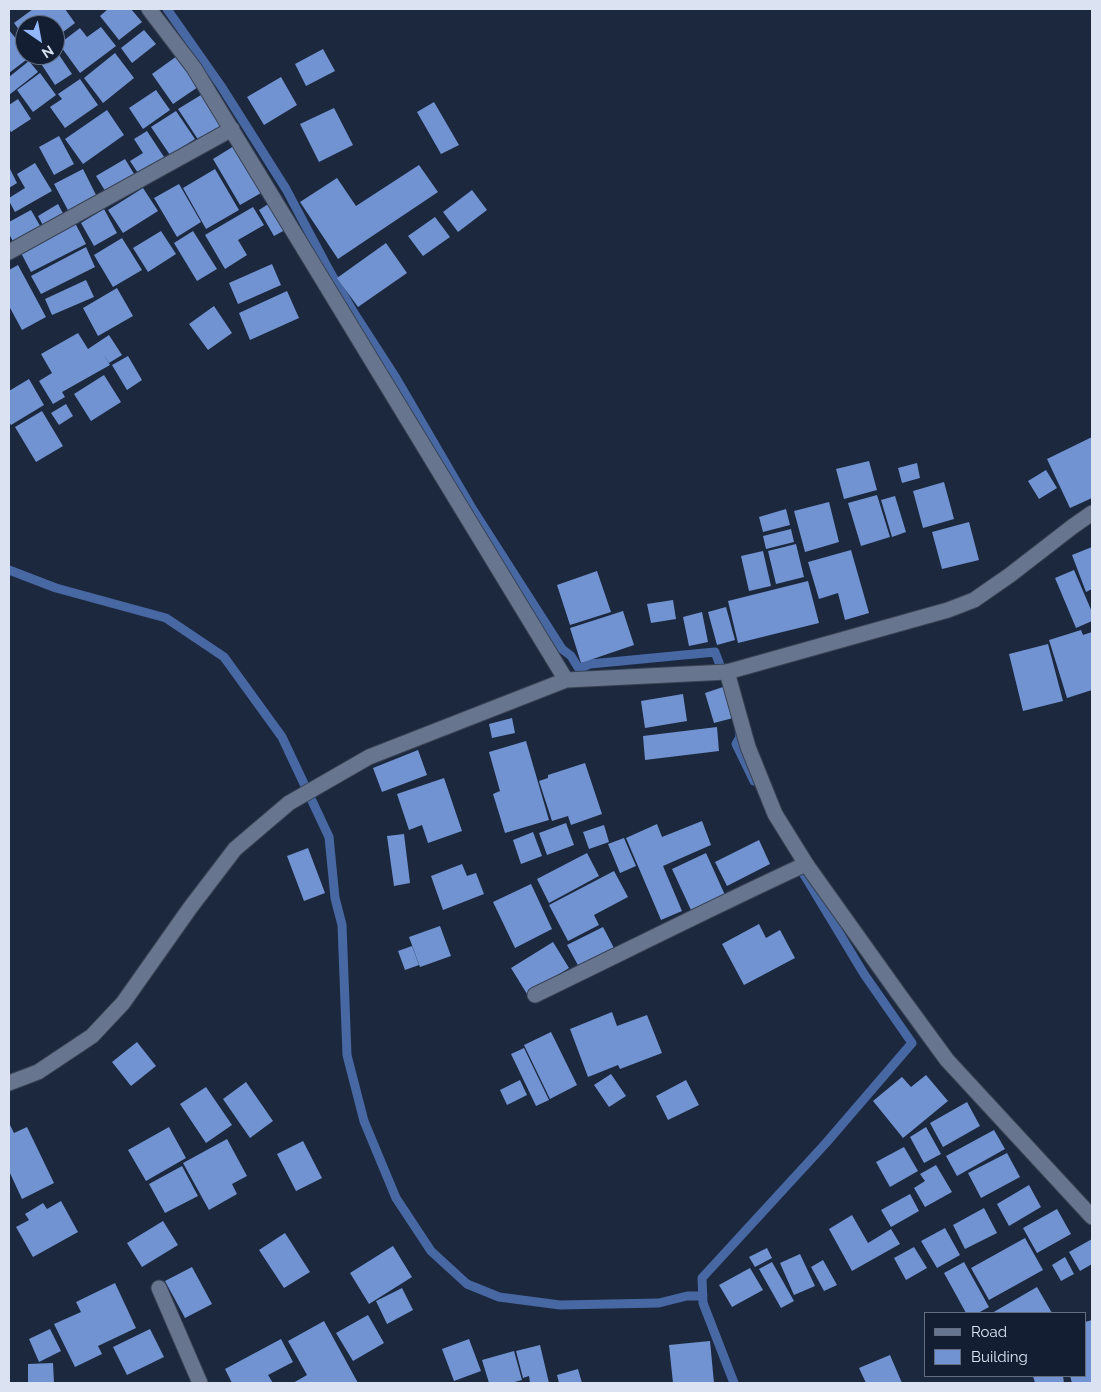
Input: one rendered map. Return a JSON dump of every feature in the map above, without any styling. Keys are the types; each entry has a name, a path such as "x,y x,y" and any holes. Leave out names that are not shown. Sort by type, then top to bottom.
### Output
{"street":[{"path":"149,9 194,68 232,129 566,680"},
{"path":"9,252 232,129"},
{"path":"9,1083 38,1072 92,1036 123,1003 190,908 235,849 289,802 369,757 566,680 727,672 948,610 974,600 1092,513"},
{"path":"727,672 748,747 775,814 806,864 947,1060 1092,1218"},
{"path":"535,995 715,906 806,864"},
{"path":"159,1288 200,1383"}],"building":[{"path":"33,9 65,9 75,23 65,30 65,15 25,15"},
{"path":"108,9 131,9 142,22 119,40 100,16"},
{"path":"101,27 116,46 80,73 65,52 65,39 80,28 87,37"},
{"path":"9,30 15,38 15,65 20,65 9,73"},
{"path":"144,30 156,44 132,63 121,48"},
{"path":"323,49 335,71 306,86 295,64"},
{"path":"115,53 134,78 103,103 84,78"},
{"path":"177,56 198,87 173,104 152,74"},
{"path":"65,64 72,74 55,85 42,65"},
{"path":"24,65 32,65 38,72 9,95 9,77"},
{"path":"40,73 56,95 33,112 17,90"},
{"path":"281,77 297,105 264,125 247,97"},
{"path":"80,79 98,105 65,128 50,107 62,99 58,94"},
{"path":"156,90 170,110 143,129 129,108"},
{"path":"201,95 221,127 199,141 178,109"},
{"path":"18,99 31,119 11,132 9,129 9,105"},
{"path":"434,102 459,145 441,154 417,112"},
{"path":"334,108 353,145 319,162 300,124"},
{"path":"107,110 124,135 83,164 65,139"},
{"path":"176,111 195,139 170,155 151,127"},
{"path":"147,131 166,160 140,176 130,161 143,153 134,139"},
{"path":"59,136 74,164 54,175 39,147"},
{"path":"234,146 261,193 240,205 213,159"},
{"path":"125,159 136,177 107,194 96,176"},
{"path":"35,163 52,191 15,212 9,198 25,188 17,174"},
{"path":"419,165 438,192 338,259 300,202 337,178 356,206"},
{"path":"9,167 17,183 9,188"},
{"path":"83,169 98,199 70,214 54,184"},
{"path":"215,169 239,210 206,229 183,188"},
{"path":"179,184 201,222 177,237 154,198"},
{"path":"143,188 158,211 123,233 108,210"},
{"path":"472,190 487,210 458,232 443,212"},
{"path":"270,203 285,230 274,236 259,210"},
{"path":"58,204 66,219 46,231 38,216"},
{"path":"253,207 264,225 238,240 247,255 225,269 205,235"},
{"path":"104,209 117,233 94,246 81,223"},
{"path":"31,210 43,231 15,245 9,234 9,222"},
{"path":"435,217 450,237 423,256 408,236"},
{"path":"75,223 86,244 31,272 20,251"},
{"path":"161,231 176,254 148,272 133,248"},
{"path":"193,231 217,269 197,281 174,243"},
{"path":"122,238 142,270 113,287 94,255"},
{"path":"386,243 407,273 358,307 337,278"},
{"path":"86,247 95,267 41,294 31,276"},
{"path":"272,264 281,285 238,304 229,283"},
{"path":"18,265 46,317 22,330 9,306 9,270"},
{"path":"86,280 94,297 52,315 45,299"},
{"path":"117,288 133,316 98,336 83,308"},
{"path":"287,291 299,318 250,340 239,313"},
{"path":"214,306 232,333 208,350 189,324"},
{"path":"78,333 88,349 109,335 122,355 109,363 103,354 110,365 62,392 65,397 53,404 39,381 52,373 41,354"},
{"path":"128,356 142,380 127,390 112,365"},
{"path":"104,375 121,402 91,421 74,394"},
{"path":"29,379 44,405 11,425 9,422 9,391"},
{"path":"66,404 73,416 59,425 51,413"},
{"path":"42,411 63,446 36,462 15,427"},
{"path":"1092,437 1092,498 1070,508 1047,459"},
{"path":"869,461 877,490 844,499 836,469"},
{"path":"917,463 920,478 902,483 898,468"},
{"path":"1046,470 1057,488 1039,499 1028,481"},
{"path":"944,482 954,519 923,528 913,491"},
{"path":"877,495 890,537 861,546 848,503"},
{"path":"895,496 906,532 892,537 881,500"},
{"path":"829,502 839,542 805,552 794,511"},
{"path":"786,509 790,525 763,532 759,517"},
{"path":"969,522 979,560 942,569 932,532"},
{"path":"791,529 794,542 766,549 763,536"},
{"path":"796,544 804,577 776,584 768,551"},
{"path":"1092,547 1092,589 1086,592 1072,555"},
{"path":"851,550 869,613 845,620 838,593 819,599 808,562"},
{"path":"763,551 771,586 749,591 741,556"},
{"path":"1074,570 1092,612 1092,621 1076,628 1055,578"},
{"path":"597,571 611,612 570,625 557,585"},
{"path":"808,581 819,623 738,643 728,601"},
{"path":"673,600 676,619 651,623 647,604"},
{"path":"726,607 735,640 717,645 708,612"},
{"path":"623,611 634,645 581,663 570,628"},
{"path":"702,612 708,642 689,646 683,617"},
{"path":"1081,630 1083,635 1092,632 1092,690 1067,698 1049,640"},
{"path":"1048,644 1063,701 1023,711 1009,654"},
{"path":"723,687 733,718 714,723 705,693"},
{"path":"683,694 687,721 645,728 641,701"},
{"path":"512,718 515,733 492,738 489,724"},
{"path":"717,727 719,751 645,760 643,736"},
{"path":"526,741 549,820 505,833 493,794 500,791 489,752"},
{"path":"418,750 427,775 382,792 373,768"},
{"path":"585,763 602,814 571,825 568,816 552,821 539,781 548,778 548,775"},
{"path":"444,778 462,831 428,843 422,825 409,830 397,794"},
{"path":"702,821 711,845 663,866 682,911 661,920 626,838 657,824 662,837"},
{"path":"566,823 574,845 547,855 539,833"},
{"path":"604,825 609,842 589,849 583,832"},
{"path":"533,832 542,856 521,864 513,840"},
{"path":"404,834 410,883 394,886 387,836"},
{"path":"624,838 636,866 620,873 608,844"},
{"path":"759,840 770,864 727,886 715,862"},
{"path":"308,848 325,893 304,901 287,856"},
{"path":"587,853 599,876 549,903 537,879"},
{"path":"706,853 725,895 691,910 672,869"},
{"path":"462,864 467,876 476,873 484,894 443,910 431,876"},
{"path":"614,871 628,897 594,915 599,925 568,941 549,905"},
{"path":"531,884 552,929 515,948 493,902"},
{"path":"759,924 766,938 780,930 795,958 744,985 722,944"},
{"path":"440,926 451,956 420,967 409,937"},
{"path":"603,927 615,950 580,969 567,945"},
{"path":"553,942 569,968 527,994 511,968"},
{"path":"412,946 419,965 405,970 398,951"},
{"path":"612,1012 617,1026 647,1015 662,1053 620,1069 618,1065 588,1077 570,1029"},
{"path":"551,1032 577,1085 550,1099 524,1045"},
{"path":"137,1042 156,1066 131,1086 112,1062"},
{"path":"524,1048 549,1100 536,1106 511,1054"},
{"path":"611,1074 626,1096 609,1107 594,1085"},
{"path":"926,1075 948,1101 903,1138 873,1101 902,1077 911,1087"},
{"path":"520,1080 527,1095 507,1105 500,1090"},
{"path":"686,1080 699,1105 668,1120 656,1096"},
{"path":"246,1082 273,1121 250,1138 223,1099"},
{"path":"206,1087 232,1125 206,1143 180,1104"},
{"path":"967,1102 980,1126 943,1147 930,1123"},
{"path":"9,1123 14,1133 27,1127 54,1183 22,1199 9,1171"},
{"path":"169,1127 186,1158 146,1181 128,1150"},
{"path":"926,1127 941,1154 924,1163 910,1137"},
{"path":"994,1130 1005,1149 957,1176 946,1156"},
{"path":"227,1139 247,1176 232,1184 237,1194 209,1210 183,1163"},
{"path":"303,1141 322,1178 296,1191 277,1154"},
{"path":"904,1147 918,1171 890,1187 876,1162"},
{"path":"1007,1153 1020,1177 981,1198 968,1173"},
{"path":"936,1165 952,1192 925,1207 914,1188 925,1181 920,1174"},
{"path":"182,1166 198,1196 165,1213 149,1184"},
{"path":"1029,1185 1041,1207 1009,1226 997,1204"},
{"path":"910,1194 919,1211 891,1227 881,1210"},
{"path":"61,1201 78,1232 33,1257 16,1227 29,1220 25,1214 43,1203 47,1209"},
{"path":"984,1208 997,1233 965,1249 953,1225"},
{"path":"1057,1209 1071,1234 1037,1253 1023,1228"},
{"path":"852,1215 868,1243 891,1229 900,1244 852,1271 829,1229"},
{"path":"163,1221 178,1245 142,1267 127,1243"},
{"path":"945,1228 960,1255 937,1268 921,1241"},
{"path":"285,1233 310,1272 284,1288 259,1250"},
{"path":"1025,1238 1043,1270 989,1300 971,1268"},
{"path":"1092,1239 1092,1264 1080,1271 1069,1252"},
{"path":"393,1246 412,1277 369,1304 350,1273"},
{"path":"914,1247 927,1268 906,1280 894,1258"},
{"path":"767,1248 772,1258 755,1267 749,1257"},
{"path":"800,1254 815,1286 794,1295 780,1263"},
{"path":"1065,1257 1074,1274 1061,1281 1052,1265"},
{"path":"823,1260 837,1285 824,1291 811,1267"},
{"path":"772,1262 794,1301 781,1308 759,1269"},
{"path":"964,1262 989,1307 980,1312 965,1312 944,1273"},
{"path":"192,1267 212,1304 185,1318 165,1281"},
{"path":"750,1268 763,1290 732,1307 719,1285"},
{"path":"115,1283 136,1328 98,1346 102,1354 75,1367 54,1324 81,1312 76,1302"},
{"path":"1037,1287 1051,1312 994,1312"},
{"path":"402,1288 413,1310 387,1324 376,1301"},
{"path":"368,1315 384,1343 353,1361 336,1333"},
{"path":"1092,1320 1092,1383 1072,1383 1070,1377 1086,1377 1086,1322"},
{"path":"324,1321 358,1383 293,1383 307,1375 288,1341"},
{"path":"50,1329 61,1351 39,1362 29,1339"},
{"path":"150,1329 164,1357 127,1375 113,1347"},
{"path":"281,1339 293,1362 268,1375 273,1383 232,1383 225,1369"},
{"path":"469,1339 481,1371 454,1381 442,1349"},
{"path":"710,1341 714,1383 673,1383 669,1345"},
{"path":"540,1345 549,1383 530,1383 529,1376 523,1378 516,1351"},
{"path":"514,1351 522,1380 511,1383 489,1383 482,1360"},
{"path":"890,1355 902,1383 866,1383 859,1368"},
{"path":"53,1363 54,1383 28,1383 28,1364"},
{"path":"578,1369 582,1383 559,1383 557,1375"},
{"path":"1033,1377 1063,1377 1064,1383 1035,1383"}],"waterway":[{"path":"167,9 221,86 286,189 354,313 396,378 473,510 562,649 571,656 579,669 590,664 715,652 724,676"},
{"path":"9,570 56,588 166,618 224,657 282,737 329,837 335,898 342,925 347,1055 364,1121 396,1198 431,1251 467,1284 499,1297 560,1305 659,1303 687,1296 703,1296"},
{"path":"739,729 740,737 736,744 754,781"},
{"path":"734,1383 703,1303 702,1278 826,1143 912,1043 864,974 797,863"}]}
